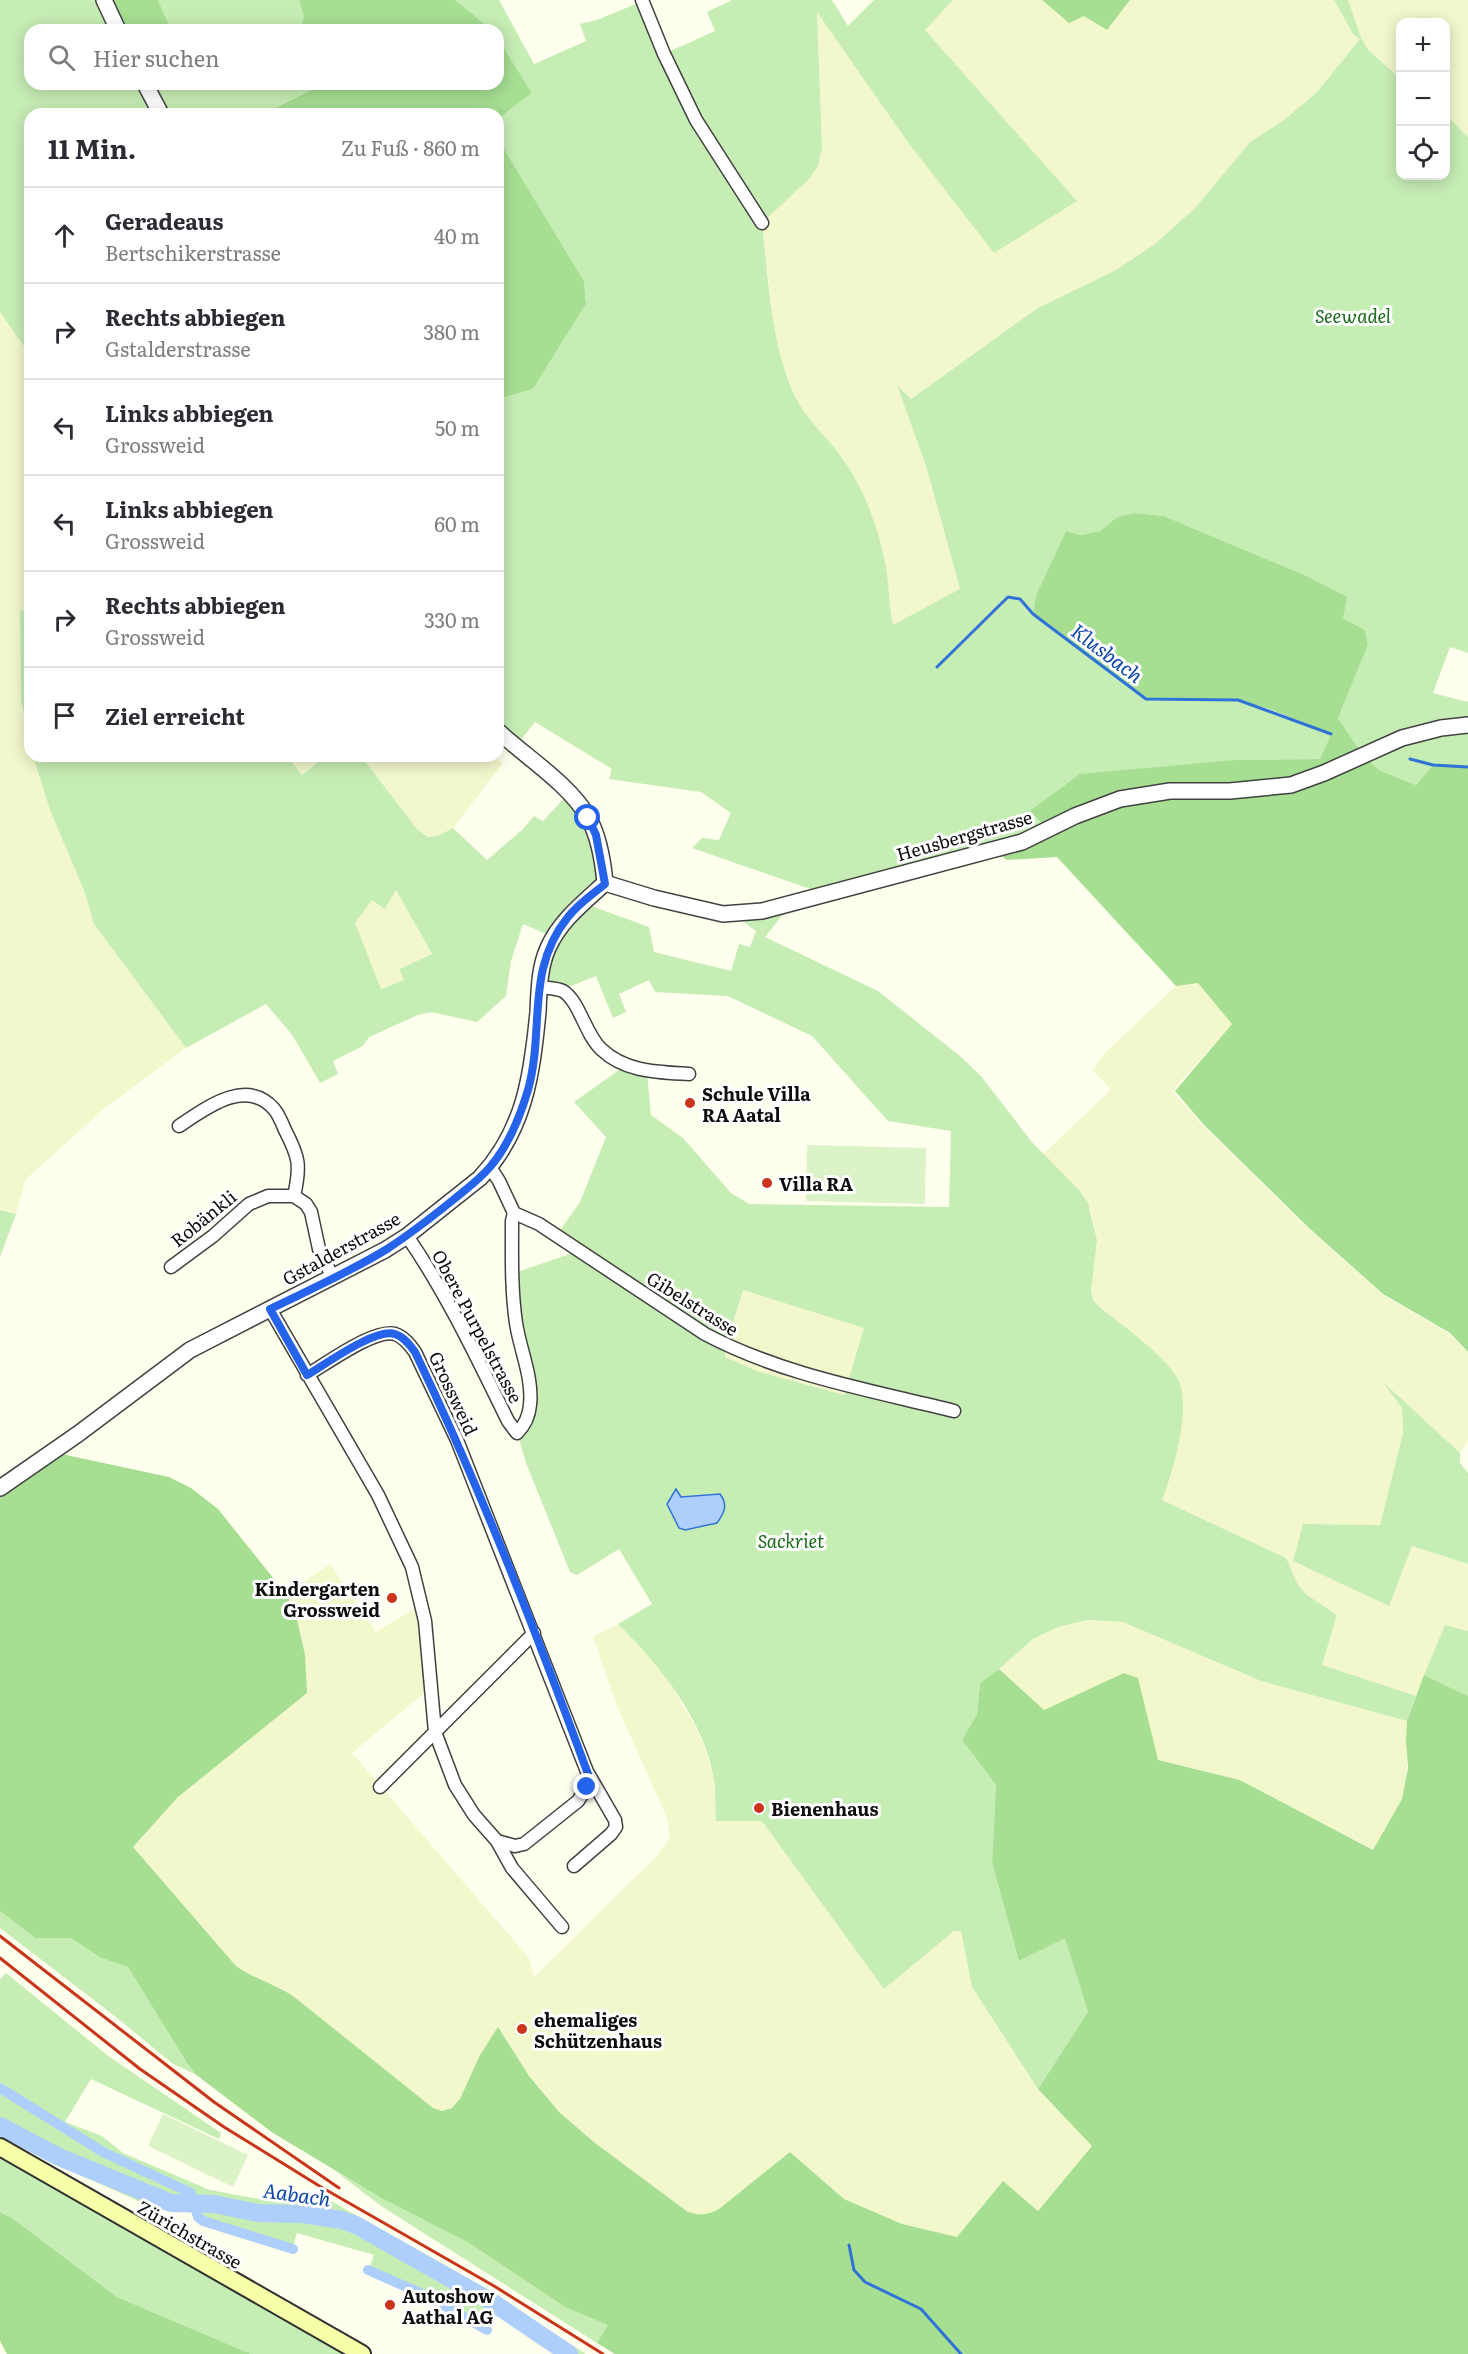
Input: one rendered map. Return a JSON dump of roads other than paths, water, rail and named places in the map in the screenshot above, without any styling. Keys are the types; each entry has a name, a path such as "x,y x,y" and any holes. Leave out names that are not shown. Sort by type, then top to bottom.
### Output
{"main road":[{"name":"Zürichstrasse","path":"0,2147 362,2354"}],"street":[{"path":"104,0 115,24"},
{"path":"642,0 664,54 696,120 762,223"},
{"path":"148,90 158,108"},
{"name":"Heusbergstrasse","path":"605,884 712,912 762,911 1022,842 1075,816 1120,799 1170,790 1230,791 1291,785 1324,773 1402,738 1441,728 1468,725"},
{"path":"504,736 569,793 580,806 596,835 605,884"},
{"name":"Gstalderstrasse","path":"0,1488 78,1434 182,1355 203,1342 333,1278 407,1236 462,1193 490,1167 508,1138 527,1091 533,1067 544,958 554,937 569,915 605,884"},
{"path":"540,987 561,990 571,999 591,1037 601,1050 626,1065 646,1072 689,1074"},
{"path":"179,1126 214,1102 231,1096 262,1099 275,1110 298,1155 298,1177 294,1196 306,1204 311,1212 319,1249 333,1278"},
{"path":"490,1167 500,1181 514,1213"},
{"name":"Robänkli","path":"171,1267 222,1229 249,1204 268,1196 294,1196"},
{"name":"Gibelstrasse","path":"514,1213 539,1224 728,1347 781,1368 954,1411"},
{"name":"Obere Purpelstrasse","path":"407,1236 459,1323 508,1421 517,1433 527,1421 531,1397 516,1324 513,1286 512,1221 514,1213"},
{"path":"270,1309 378,1495 412,1567 423,1612 435,1732 459,1793 496,1841 512,1868 562,1927"},
{"name":"Grossweid","path":"307,1375 383,1333 395,1334 406,1340 415,1352 458,1440 588,1774 615,1820 616,1827 611,1834 574,1866"},
{"path":"380,1787 534,1633"},
{"path":"496,1841 515,1846 532,1839 584,1794 589,1780 588,1774"}],"water":[{"path":"676,1489 681,1497 720,1494 724,1508 717,1523 685,1530 679,1528 667,1504"}],"waterway":[{"name":"Klusbach","path":"937,667 1008,597 1020,599 1033,614 1146,699 1238,700 1331,734"},
{"name":"Klusbach","path":"1410,759 1433,765 1468,767"},
{"path":"0,2088 103,2152 191,2193 198,2217 203,2221 293,2249"},
{"name":"Aabach","path":"0,2126 59,2157 171,2203 214,2204 258,2213 303,2214 342,2220 356,2225 492,2302 569,2354"},
{"path":"849,2245 854,2270 865,2282 921,2309 961,2354"},
{"path":"368,2270 427,2296 487,2330"}],"railway":[{"path":"0,1936 214,2102 339,2188"},
{"path":"0,1958 140,2069 224,2127 321,2187 494,2286 603,2354"}],"place":[{"name":"Schule Villa RA Aatal","path":"690,1103"},
{"name":"Villa RA","path":"767,1183"},
{"name":"Kindergarten Grossweid","path":"392,1598"},
{"name":"Bienenhaus","path":"759,1808"},
{"name":"ehemaliges Schützenhaus","path":"522,2029"},
{"name":"Autoshow Aathal AG","path":"390,2305"}],"park label":[{"name":"Seewadel","path":"1353,315"},
{"name":"Sackriet","path":"791,1540"}]}
